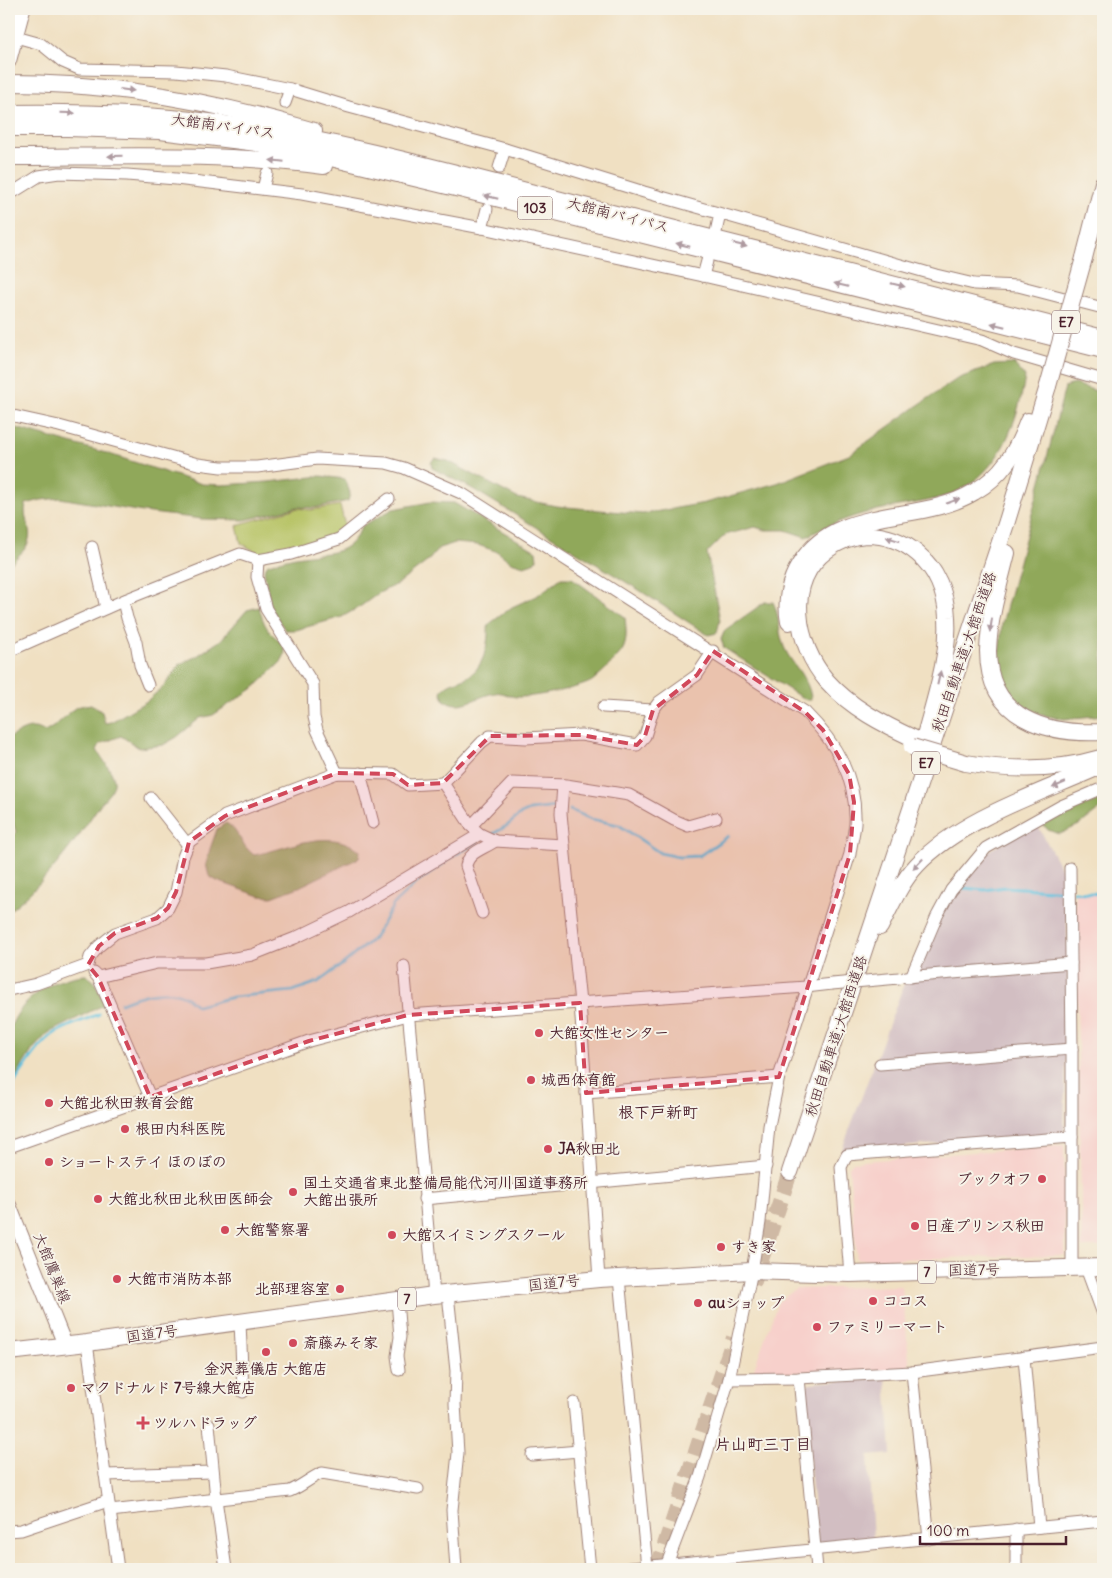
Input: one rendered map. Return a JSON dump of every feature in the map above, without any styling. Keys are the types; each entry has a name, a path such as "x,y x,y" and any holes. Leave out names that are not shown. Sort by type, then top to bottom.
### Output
{"highway":[{"path":"9,83 53,84 123,90 202,102 276,119 465,183"},
{"name":"大館南バイパス","path":"13,121 118,115 216,123 311,139 465,183 1103,352"},
{"path":"9,157 144,155 234,157 465,183"},
{"name":"大館南バイパス","path":"465,183 1103,338"},
{"name":"秋田自動車道;大館西道路","path":"790,1172 978,611 1038,424 1045,385 1084,258 1103,183"},
{"path":"994,310 1103,331"},
{"path":"1045,385 1017,449 1003,468 986,484 973,493 944,505 860,522 838,530 820,541 810,550 792,580 789,592 788,617 794,644 806,670 824,693 847,712 878,732 995,768 1025,769 1078,764 1103,758"},
{"path":"1038,424 990,623 988,653 992,677 1003,699 1010,708 1029,721 1040,726 1071,732 1103,732"},
{"path":"893,861 942,666 947,632 946,603 937,578 922,557 911,548 900,541 875,535 847,538 834,544 824,552 813,563 806,575 799,603 802,636 816,665 839,693 914,743"},
{"path":"967,759 1043,759 1067,756 1103,747"},
{"path":"814,1102 830,1066 880,929 895,897 916,866 958,832 1012,805 1103,766"},
{"name":"国道7号","path":"9,1352 441,1294 598,1279 752,1271 850,1274 1103,1267"}],"main road":[{"path":"10,55 24,9"},
{"name":"大館鷹巣線","path":"9,1205 65,1345"}],"street":[{"path":"16,38 42,44 63,62 79,69 176,71 226,76 290,89 349,107 506,149 720,214 936,276 974,284 1018,286 1103,308"},
{"path":"286,103 290,89"},
{"path":"499,168 506,149"},
{"path":"9,193 14,192 39,176 59,173 176,179 302,194 482,228 982,340 1014,354 1103,380"},
{"path":"263,189 267,173"},
{"path":"482,228 487,209"},
{"path":"716,232 720,214"},
{"path":"703,276 708,261"},
{"path":"9,415 59,426 198,464 221,467 256,466 317,459 386,463 404,468 461,493 805,712 823,730 840,754 851,783 854,802 855,824 850,854 806,987 779,1077 769,1126 760,1222 730,1379 700,1478 666,1567"},
{"path":"9,651 106,608 240,554 258,560 291,554 340,539 388,499"},
{"path":"92,547 106,608"},
{"path":"258,560 257,577 266,608 313,684 314,717 317,730 336,773"},
{"path":"123,601 126,618 136,642 140,665 148,685"},
{"path":"88,965 90,958 99,946 115,933 157,918 168,908 176,892 189,842 225,816 336,773 393,774 408,785 442,783 490,736 526,738 580,735 638,745 645,736 653,710 659,702 697,674 713,652"},
{"path":"603,708 653,710"},
{"path":"360,773 373,823"},
{"path":"442,783 471,826 480,834 494,841 564,845"},
{"path":"471,826 512,783 563,784 629,795 688,826 716,818"},
{"path":"563,784 561,813 580,1003 598,1279"},
{"path":"905,977 951,890 986,848 1062,806 1103,788"},
{"path":"151,798 188,845"},
{"path":"98,977 157,963 206,963 252,955 295,938 349,912 480,834"},
{"path":"482,913 466,866 466,860 470,855 494,841"},
{"path":"1070,868 1072,1137 1079,1268 1103,1314"},
{"path":"9,1147 309,1041 408,1015 806,987 1071,963"},
{"path":"88,965 98,977 150,1097"},
{"path":"9,990 36,984 88,965"},
{"path":"404,966 424,1199 456,1371 455,1404 458,1453 452,1510 456,1569"},
{"path":"880,1064 1072,1049"},
{"path":"586,1093 779,1077"},
{"path":"850,1274 841,1167 847,1155 1072,1137"},
{"path":"424,1199 766,1166"},
{"path":"619,1278 646,1566"},
{"path":"397,1300 400,1337 397,1356 399,1370"},
{"path":"240,1322 243,1392"},
{"path":"87,1343 118,1569"},
{"path":"730,1379 799,1378 912,1372 1103,1347"},
{"path":"1024,1357 1040,1527"},
{"path":"912,1372 930,1539"},
{"path":"799,1378 817,1569"},
{"path":"574,1403 590,1569"},
{"path":"209,1424 216,1499 226,1569"},
{"path":"532,1455 579,1452"},
{"path":"105,1475 213,1472"},
{"path":"9,1531 21,1530 109,1506 216,1499 290,1491 301,1486 311,1477 322,1473 418,1489"},
{"path":"621,1569 646,1566 666,1567 816,1548 930,1539 1103,1521"},
{"path":"1016,1529 1016,1569"}],"highlighted area":[{"path":"713,651 805,712 823,730 849,774 854,802 850,854 779,1077 586,1093 580,1003 408,1015 309,1041 150,1097 98,977 88,965 99,946 115,933 157,918 168,908 176,892 189,842 225,816 337,773 393,774 408,785 443,783 490,736 581,735 637,745 645,736 653,710 697,675"}],"shaded area":[{"path":"1037,824 1065,876 1068,957 1064,1133 841,1152 904,984 945,908 968,875 988,851"},
{"path":"1075,891 1103,892 1103,1247 1082,1247"},
{"path":"1064,1145 1065,1255 857,1260 849,1167 853,1162"},
{"path":"902,1286 910,1370 752,1374 778,1302 796,1289"},
{"path":"886,1378 891,1454 868,1456 873,1538 817,1543 803,1388 810,1383"}],"green space":[{"path":"1014,364 1025,377 1013,426 998,455 988,468 976,480 962,489 935,499 856,516 806,537 785,530 765,530 755,527 725,535 707,553 720,620 717,633 708,635 639,590 473,489 432,468 431,462 435,458 448,461 517,498 556,506 643,514 705,503 777,483 849,455 957,379 994,365"},
{"path":"1074,384 1103,393 1103,715 1064,719 1041,715 1017,702 1005,684 998,663 1002,624 1065,387"},
{"path":"9,426 106,453 202,484 222,485 268,482 321,476 345,479 350,493 348,501 314,508 298,507 245,520 202,519 143,512 60,498 41,500 26,504 25,514 30,535 28,544 9,567"},
{"path":"430,502 454,503 536,551 537,559 533,563 524,566 511,562 498,552 478,545 455,543 439,548 428,561 399,583 379,593 342,617 296,630 285,630 270,607 264,570 268,564 294,557 338,551 351,543 362,526 393,509"},
{"path":"340,505 345,526 325,539 266,554 256,552 241,543 237,526 240,524 298,508 311,510"},
{"path":"561,578 572,578 625,617 625,643 622,651 612,662 592,681 578,687 556,692 517,697 498,693 457,704 444,700 441,691 444,688 465,678 477,669 484,655 488,640 488,625 512,607 538,595"},
{"path":"765,602 773,602 783,644 804,678 811,700 799,696 724,648 721,639 725,630"},
{"path":"259,607 267,628 283,643 285,654 281,662 255,687 213,715 200,718 177,737 163,745 139,748 121,736 100,744 97,750 114,780 112,790 47,875 9,911 9,839 16,832 9,816 9,738 31,728 40,729 45,732 76,707 91,704 102,712 105,723 111,722 147,701 164,686 180,664 197,656 221,640 247,610"},
{"path":"1103,793 1103,807 1079,825 1060,834 1048,830 1041,822 1070,807"},
{"path":"226,823 234,829 254,855 300,843 335,840 346,843 360,851 359,858 299,887 272,897 260,896 217,881 209,876 206,864 210,849 217,829"},
{"path":"86,975 94,981 105,1004 48,1033 33,1049 9,1087 8,1038 14,1020 21,1009 29,1000 50,985 61,980"}],"waterway":[{"path":"493,834 521,814 530,810 557,807"},
{"path":"570,810 591,819 619,825 660,853 679,857 699,856 728,836"},
{"path":"121,1003 143,995 169,992 184,996 197,1006 233,997 293,991 318,982 374,938 394,904 414,885 455,855 478,842"},
{"path":"963,888 985,890 1005,887 1067,891"},
{"path":"1074,892 1103,894"},
{"path":"9,1092 29,1060 42,1044 55,1033 99,1014"}],"tunnel":[{"path":"753,1284 790,1172"},
{"path":"657,1569 734,1338"}],"place":[{"name":"大館女性センター","path":"539,1033"},
{"name":"城西体育館","path":"531,1080"},
{"name":"大館北秋田教育会館","path":"49,1103"},
{"name":"根田内科医院","path":"125,1129"},
{"name":"JA秋田北","path":"548,1149"},
{"name":"ショートステイ ほのぼの","path":"49,1162"},
{"name":"ブックオフ","path":"1042,1179"},
{"name":"国土交通省東北整備局能代河川国道事務所 大館出張所","path":"293,1192"},
{"name":"大館北秋田北秋田医師会","path":"98,1199"},
{"name":"日産プリンス秋田","path":"915,1226"},
{"name":"大館警察署","path":"225,1230"},
{"name":"大館スイミングスクール","path":"392,1235"},
{"name":"すき家","path":"721,1247"},
{"name":"大館市消防本部","path":"117,1279"},
{"name":"北部理容室","path":"340,1289"},
{"name":"ココス","path":"873,1301"},
{"name":"auショップ","path":"698,1303"},
{"name":"ファミリーマート","path":"817,1327"},
{"name":"斎藤みそ家","path":"293,1343"},
{"name":"金沢葬儀店 大館店","path":"266,1352"},
{"name":"マクドナルド 7号線大館店","path":"71,1388"},
{"name":"ツルハドラッグ","path":"143,1423"}],"district":[{"name":"根下戸新町","path":"658,1112"},
{"name":"片山町三丁目","path":"763,1444"}]}
